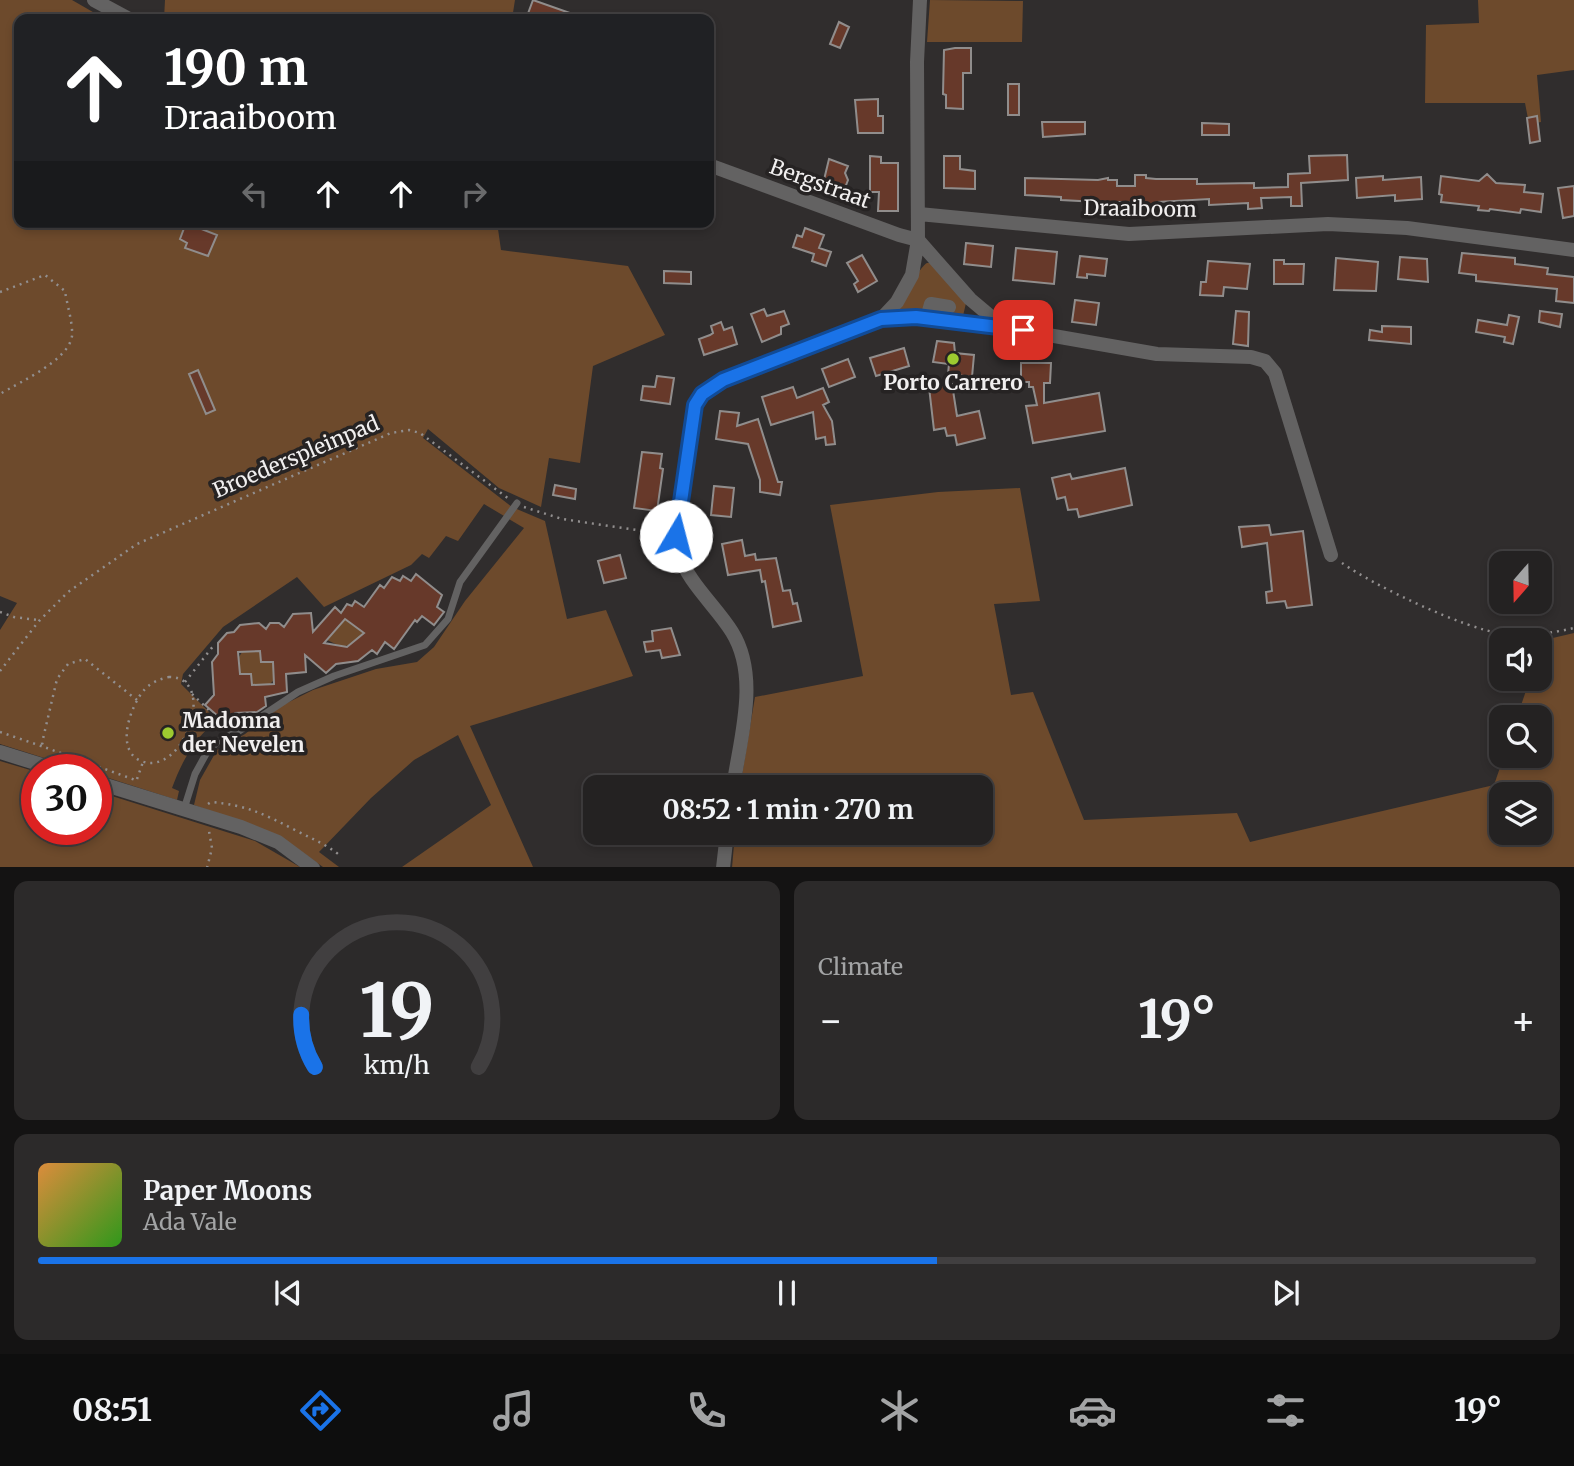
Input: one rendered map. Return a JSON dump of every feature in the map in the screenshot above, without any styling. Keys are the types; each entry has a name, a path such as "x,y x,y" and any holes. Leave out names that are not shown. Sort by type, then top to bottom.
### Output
{"street":[{"path":"94,0 120,14"},
{"path":"881,319 897,302 915,266 919,214 917,62 920,0"},
{"name":"Bergstraat","path":"714,168 918,240"},
{"name":"Draaiboom","path":"919,214 1129,234 1328,224 1407,229 1574,250"},
{"path":"918,240 970,299 1003,327"},
{"path":"927,318 931,304 949,307"},
{"path":"735,775 748,673 742,651 732,632 684,566 676,536 695,405 702,394 723,380 881,319 905,316 927,318 1003,327 1132,351 1251,356 1265,361 1275,373 1331,555"},
{"path":"0,752 21,759"},
{"path":"112,787 241,827 278,842 313,867"},
{"path":"723,867 726,845"}],"lane":[{"path":"190,811 195,774 206,754 218,741 298,692 334,676 425,645 448,619 460,582 517,503"}],"path":[{"path":"0,292 44,275 65,291 72,334 67,351 31,377 0,394"},
{"name":"Broederspleinpad","path":"0,670 39,621 68,592 136,544 391,433 409,430 420,433 502,495 517,503 562,519 676,536"},
{"path":"1331,555 1357,573 1398,594 1503,634 1526,635 1574,628"},
{"path":"0,612 39,621"},
{"path":"184,682 214,645"},
{"path":"44,747 42,743 57,680 68,664 85,659 137,700"},
{"path":"192,694 193,718 180,746 160,761 144,762 136,758 127,740 128,725 137,700 147,687 158,680 177,677 233,733"},
{"path":"0,732 136,779 144,797"},
{"path":"136,779 144,762"},
{"path":"190,811 211,802 230,804 271,816 318,839 338,854"},
{"path":"190,811 208,824 212,848 207,867"}],"shaded area":[{"path":"0,0 72,0 96,14 14,14 14,228 498,228 501,250 628,266 665,335 593,366 580,463 549,458 541,507 499,488 428,429 423,438 512,507 545,521 567,619 606,610 633,676 470,726 533,867 402,867 491,805 458,735 414,760 371,798 319,852 339,867 323,867 285,840 194,805 200,780 217,750 245,734 281,706 313,690 376,669 417,662 434,647 465,601 524,528 484,504 458,541 446,536 429,558 422,554 411,565 324,607 297,577 223,627 183,674 181,684 217,720 195,743 180,769 172,788 179,791 177,800 112,779 112,754 32,754 0,744 0,630 17,603 0,596"},
{"path":"165,0 515,0 513,14 164,14"},
{"path":"930,0 1023,1 1022,42 927,42"},
{"path":"1478,0 1574,0 1574,70 1537,75 1541,122 1529,124 1525,103 1425,103 1426,25 1479,23"},
{"path":"927,263 931,263 966,303 963,316 890,315"},
{"path":"1020,488 1040,601 994,604 1011,695 1033,692 1084,820 1237,813 1250,842 1489,786 1489,845 1552,845 1552,782 1495,782 1500,768 1552,768 1552,705 1521,705 1526,691 1552,691 1552,638 1574,633 1574,867 732,867 734,845 993,845 993,775 742,775 755,697 863,676 830,505 938,492"},
{"path":"345,619 370,628 352,644 342,647 327,640"},
{"path":"260,651 261,662 273,662 274,680 270,684 252,685 251,674 240,674 239,657 242,652"},
{"path":"0,761 21,767 21,845 112,845 112,796 255,841 300,867 0,867"}],"building":[{"path":"533,0 573,14 528,14"},
{"path":"839,22 849,27 840,48 830,44"},
{"path":"971,48 971,73 963,73 963,109 946,108 946,95 943,94 944,50"},
{"path":"1008,84 1019,84 1019,115 1008,115"},
{"path":"878,99 878,116 883,116 883,133 858,133 855,100"},
{"path":"1537,116 1540,141 1530,143 1527,118"},
{"path":"1042,122 1085,122 1085,134 1043,137"},
{"path":"1202,123 1229,124 1229,135 1202,135"},
{"path":"1347,155 1348,180 1301,183 1302,206 1291,206 1291,197 1261,198 1262,208 1248,209 1248,203 1209,205 1209,199 1158,202 1158,207 1139,206 1139,202 1108,202 1108,205 1098,205 1098,202 1025,195 1025,178 1108,178 1117,180 1117,186 1135,186 1135,175 1146,175 1146,178 1156,179 1197,179 1197,184 1254,183 1254,188 1288,187 1288,174 1310,173 1309,156"},
{"path":"870,156 881,157 881,163 898,163 898,211 878,211 879,192 870,192"},
{"path":"944,156 960,156 960,169 975,171 975,189 944,188"},
{"path":"829,159 848,166 845,173 848,180 843,193 823,184"},
{"path":"1487,174 1496,183 1525,185 1524,192 1543,194 1541,212 1521,209 1520,213 1478,210 1479,206 1441,202 1441,176 1479,181"},
{"path":"1383,176 1383,180 1421,177 1422,199 1395,201 1395,195 1357,198 1356,178"},
{"path":"1574,186 1574,216 1563,218 1558,188"},
{"path":"184,228 199,228 217,235 208,256 185,248 187,243 180,239"},
{"path":"805,228 824,235 819,248 831,252 826,266 812,261 814,254 793,247 797,235 802,237"},
{"path":"966,243 993,246 991,267 964,264"},
{"path":"1016,248 1057,252 1054,284 1013,280"},
{"path":"1462,253 1515,258 1515,264 1548,268 1547,274 1574,277 1574,303 1556,301 1557,289 1476,281 1476,275 1459,273"},
{"path":"862,255 877,281 858,292 854,284 858,281 847,263"},
{"path":"1080,256 1107,259 1105,276 1087,274 1087,278 1077,277"},
{"path":"1400,257 1427,259 1428,282 1398,279"},
{"path":"1336,258 1378,262 1376,291 1334,290"},
{"path":"1274,260 1284,260 1284,264 1304,264 1303,284 1274,284"},
{"path":"1208,261 1250,264 1247,289 1224,287 1223,296 1200,295 1201,282 1206,282"},
{"path":"664,271 691,272 691,284 664,283"},
{"path":"1075,300 1099,303 1096,325 1072,322"},
{"path":"764,309 767,316 784,311 789,324 781,327 781,334 762,342 751,314"},
{"path":"1236,311 1249,312 1248,346 1233,344"},
{"path":"1540,311 1562,314 1560,327 1539,322"},
{"path":"1509,315 1519,317 1513,344 1504,342 1505,337 1476,332 1478,320 1507,325"},
{"path":"721,322 724,330 732,327 737,344 704,355 699,339 713,333 711,326"},
{"path":"1382,326 1411,327 1411,344 1369,340 1370,330 1382,332"},
{"name":"Porto Carrero","path":"937,341 954,343 955,353 974,355 972,377 948,374 949,364 933,362"},
{"path":"904,348 909,366 876,376 870,358"},
{"path":"848,359 855,377 829,387 822,369"},
{"path":"1021,363 1051,363 1050,383 1044,383 1044,403 1099,393 1105,431 1033,443 1026,406 1037,405 1033,387 1029,387 1029,382 1021,382"},
{"path":"198,370 215,410 206,414 189,374"},
{"path":"657,376 674,378 670,404 641,400 643,386 655,387"},
{"path":"952,384 957,416 979,411 985,438 957,445 955,435 947,436 945,428 934,430 929,387"},
{"path":"793,387 797,398 823,388 829,402 823,405 832,421 835,444 826,445 825,437 816,439 813,412 771,425 762,397"},
{"path":"720,411 739,413 737,426 758,419 778,482 782,482 780,495 760,492 760,480 748,444 716,439"},
{"path":"642,452 662,454 660,468 663,469 657,511 634,508"},
{"path":"1125,468 1132,505 1079,517 1077,509 1068,510 1065,497 1057,499 1052,478 1070,474 1072,479"},
{"path":"555,485 576,489 575,499 553,495"},
{"path":"714,486 734,488 731,517 711,515"},
{"path":"1269,525 1271,535 1303,531 1312,605 1287,608 1285,601 1267,603 1266,592 1272,591 1267,543 1242,547 1239,527"},
{"path":"742,540 745,556 755,554 756,560 776,558 783,591 790,590 793,604 797,603 801,621 773,627 765,581 762,582 760,570 728,575 722,544"},
{"path":"620,555 626,578 604,583 598,561"},
{"path":"416,574 442,595 437,607 444,612 434,625 422,616 417,622 415,620 394,649 385,642 377,654 372,650 358,661 336,664 326,673 305,655 306,672 286,674 287,692 265,697 266,706 257,712 235,713 226,723 205,705 214,695 212,662 218,654 218,643 240,625 259,623 266,629 270,623 279,623 284,627 293,614 311,613 313,632 335,607 341,613 347,604 352,606 355,601 364,607 380,585 384,588 392,577 400,581 403,576 411,581","holes":["345,619 364,633 347,647 324,643","260,651 261,662 273,662 274,684 252,685 251,674 240,674 238,652"]},
{"path":"671,628 680,655 662,658 660,650 646,652 644,642 653,641 652,631"}],"place":[{"name":"Porto Carrero","path":"953,359"},
{"name":"Madonna der Nevelen","path":"168,733"}],"route":[{"path":"676,536 695,405 702,394 723,380 881,319 905,316 1023,330"}]}
